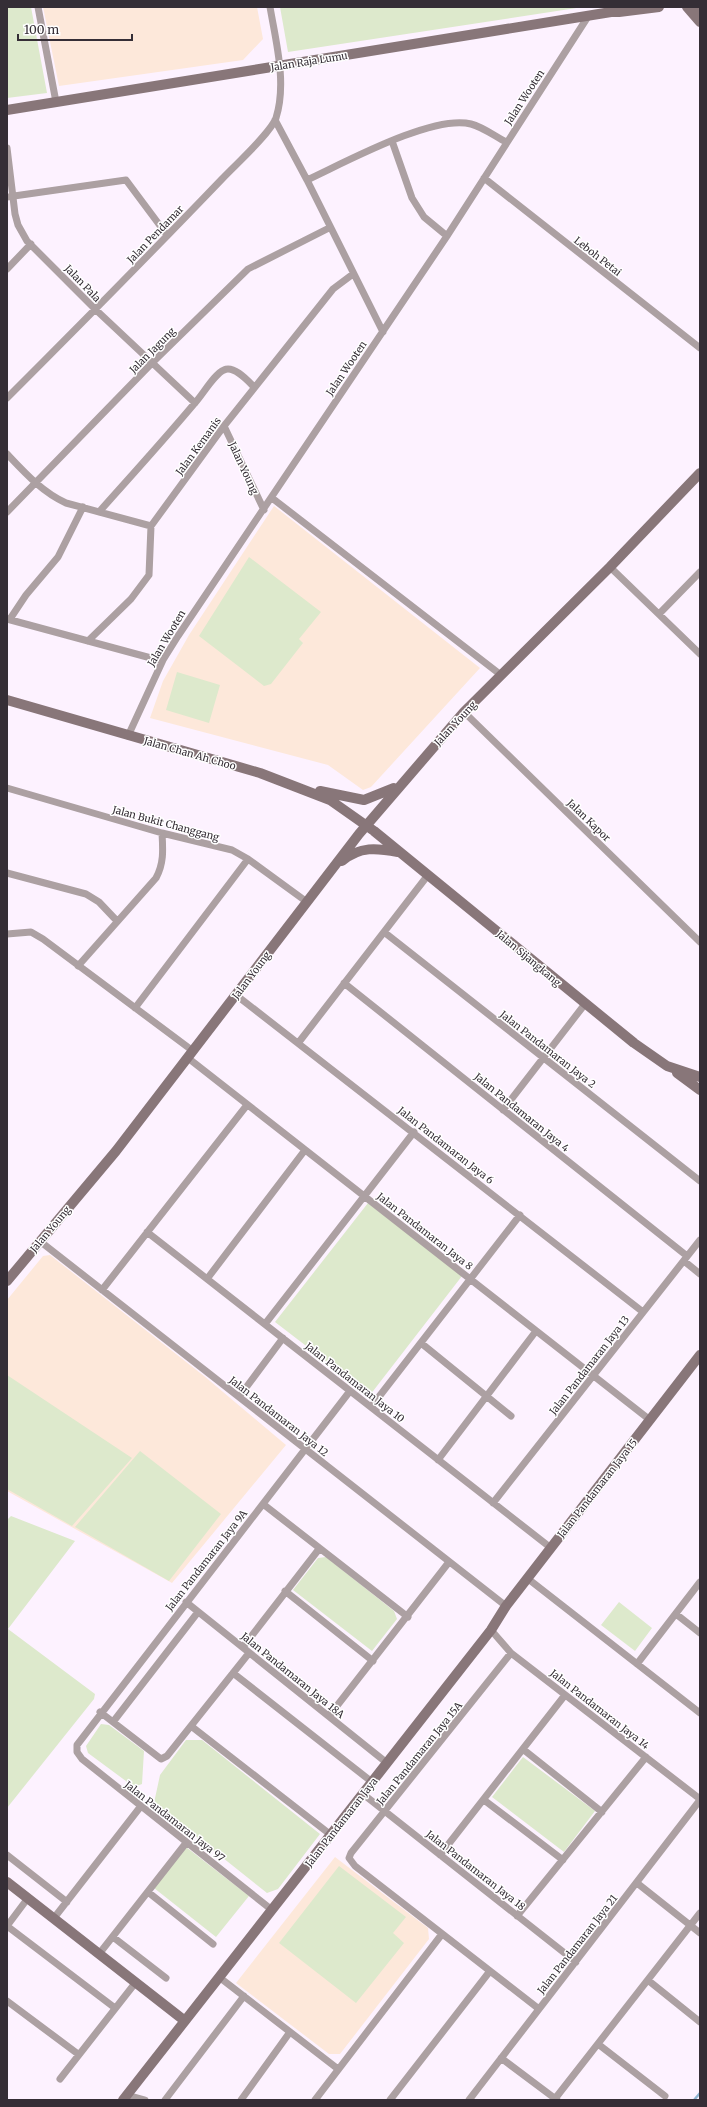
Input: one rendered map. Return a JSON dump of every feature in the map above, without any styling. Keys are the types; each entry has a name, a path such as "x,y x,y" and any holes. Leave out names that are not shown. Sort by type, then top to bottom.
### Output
{"main road":[{"name":"Jalan Raja Lumu","path":"7,110 589,15 614,9 619,12 659,7"},
{"path":"688,7 700,22"},
{"path":"696,7 700,10"},
{"name":"Jalan Young","path":"7,1280 116,1150 366,825 398,787 464,712 610,567 700,473"},
{"name":"Jalan Chan Ah Choo","path":"7,700 260,773 330,800 366,825"},
{"path":"291,785 364,800 398,787"},
{"name":"Jalan Sijangkang","path":"366,825 585,1004 634,1042 667,1066 700,1077"},
{"path":"334,867 347,857 368,848 380,848 400,853"},
{"path":"667,1066 700,1090"},
{"name":"Jalan Pandamaran Jaya 15","path":"494,1626 506,1606 700,1355"},
{"name":"Jalan Pandamaran Jaya","path":"125,2097 494,1626"},
{"path":"7,1882 185,2021"}],"street":[{"path":"38,7 56,102"},
{"name":"Jalan Pendamar","path":"7,398 95,310 257,142 275,120 278,108 280,66 270,7"},
{"name":"Jalan Wooten","path":"128,736 162,661 447,236 589,15"},
{"path":"275,120 307,180 383,332"},
{"path":"307,180 420,129 460,122 472,124 506,142"},
{"path":"392,141 412,198 424,217 447,236"},
{"name":"Jalan Pala","path":"7,148 10,197 18,225 31,244 95,310 195,403"},
{"name":"Leboh Petai","path":"484,178 700,348"},
{"path":"10,197 126,180 167,235"},
{"name":"Jalan Jagung","path":"7,512 152,363 248,269 330,228"},
{"path":"7,269 31,244"},
{"name":"Jalan Kemanis","path":"151,526 254,387 333,289 354,274"},
{"path":"99,512 195,403 217,375 224,370 229,369 239,374 254,387"},
{"name":"Jalan Young","path":"224,426 264,510"},
{"path":"7,454 36,483 55,498 151,526 149,575 131,599 88,641"},
{"name":"Jalan Young","path":"272,498 501,675"},
{"path":"83,507 58,557 8,619 162,661"},
{"path":"610,567 700,654"},
{"path":"659,614 700,572"},
{"name":"Jalan Kapor","path":"464,712 700,942"},
{"name":"Jalan Bukit Changgang","path":"7,788 162,833 232,850 248,858 307,902"},
{"path":"78,966 156,878 162,868 162,833"},
{"path":"135,1008 248,858"},
{"path":"7,873 86,894 99,902 117,921"},
{"path":"299,1042 428,875"},
{"name":"Jalan Pandamaran Jaya 8","path":"7,934 31,932 135,1008 190,1054 247,1105 650,1420"},
{"name":"Jalan Pandamaran Jaya 2","path":"384,932 700,1181"},
{"name":"Jalan Pandamaran Jaya 4","path":"344,983 503,1110 685,1259 700,1274"},
{"name":"Jalan Pandamaran Jaya 6","path":"236,995 299,1042 643,1312"},
{"path":"503,1110 585,1004"},
{"path":"102,1290 247,1105"},
{"path":"265,1324 414,1132"},
{"path":"207,1279 305,1150"},
{"path":"371,1408 520,1215"},
{"name":"Jalan Pandamaran Jaya 10","path":"147,1232 551,1548"},
{"name":"Jalan Pandamaran Jaya 13","path":"493,1503 700,1240"},
{"name":"Jalan Pandamaran Jaya 12","path":"40,1242 506,1606"},
{"path":"438,1460 536,1331"},
{"path":"238,1397 283,1338"},
{"path":"421,1343 511,1416"},
{"name":"Jalan Pandamaran Jaya 9A","path":"78,1741 350,1391"},
{"path":"262,1504 408,1617"},
{"path":"243,1647 319,1548"},
{"path":"329,1716 408,1617 449,1562"},
{"path":"528,1578 700,1713"},
{"path":"637,1664 700,1582"},
{"path":"286,1591 373,1661"},
{"name":"Jalan Pandamaran Jaya 18A","path":"186,1602 387,1763"},
{"path":"113,1722 198,1612"},
{"path":"676,1614 700,1633"},
{"name":"Jalan Pandamaran Jaya 14","path":"494,1626 511,1653 700,1799"},
{"path":"100,1712 161,1759 167,1756 249,1653"},
{"name":"Jalan Pandamaran Jaya 15A","path":"442,1934 355,1866 349,1858 351,1853 511,1653"},
{"path":"233,1673 372,1782"},
{"path":"440,1855 566,1695"},
{"path":"191,1726 331,1835"},
{"name":"Jalan Pandamaran Jaya 97","path":"78,1741 77,1752 82,1759 272,1910"},
{"path":"524,1750 602,1812"},
{"path":"517,1916 646,1758"},
{"name":"Jalan Pandamaran Jaya 18","path":"363,1794 576,1962"},
{"name":"Jalan Pandamaran Jaya 21","path":"469,2100 700,1799"},
{"path":"484,1800 563,1860"},
{"path":"54,1918 141,1806"},
{"path":"100,1954 186,1842"},
{"path":"7,1855 67,1902"},
{"path":"637,1883 700,1932"},
{"path":"148,1892 213,1944"},
{"path":"28,1898 7,1926 115,2008"},
{"path":"502,2058 556,2100 700,1913"},
{"path":"315,2100 442,1934 539,2009"},
{"path":"113,1937 166,1978"},
{"path":"390,2100 490,1971"},
{"path":"219,1977 338,2069"},
{"path":"649,1981 700,2022"},
{"path":"60,2079 78,2054 136,1982"},
{"path":"165,2100 244,1996"},
{"path":"7,2001 78,2054"},
{"path":"241,2100 290,2032"},
{"path":"598,2044 665,2096"},
{"path":"125,2097 145,2100"}],"shaded area":[{"path":"43,7 257,7 263,39 243,60 59,86"},
{"path":"274,506 480,668 371,787 363,790 328,765 150,718 163,681 189,635"},
{"path":"50,1255 204,1376 286,1445 172,1583 7,1491 7,1300 43,1256"},
{"path":"335,1857 428,1928 429,1939 340,2054 329,2054 236,1983"}],"green space":[{"path":"7,7 31,7 47,93 7,98"},
{"path":"280,7 583,7 288,52"},
{"path":"249,557 321,612 299,639 303,643 271,684 264,686 199,636"},
{"path":"177,672 220,685 209,723 166,710"},
{"path":"368,1203 462,1276 370,1395 275,1322"},
{"path":"7,1375 132,1458 72,1526 7,1489"},
{"path":"140,1451 221,1514 169,1581 75,1527"},
{"path":"11,1516 75,1541 8,1629 95,1694 94,1699 7,1808 7,1520"},
{"path":"326,1557 394,1611 397,1619 372,1651 293,1590 318,1558"},
{"path":"619,1602 652,1628 635,1651 601,1625"},
{"path":"101,1724 109,1725 144,1751 142,1784 134,1787 88,1753 86,1746"},
{"path":"186,1740 202,1740 320,1834 278,1889 267,1893 154,1803 160,1775"},
{"path":"523,1757 595,1811 564,1852 492,1797"},
{"path":"186,1847 249,1896 216,1937 154,1888"},
{"path":"339,1866 406,1917 393,1933 404,1943 356,2003 279,1943"}],"waterway":[{"path":"694,2100 700,2093"}]}
